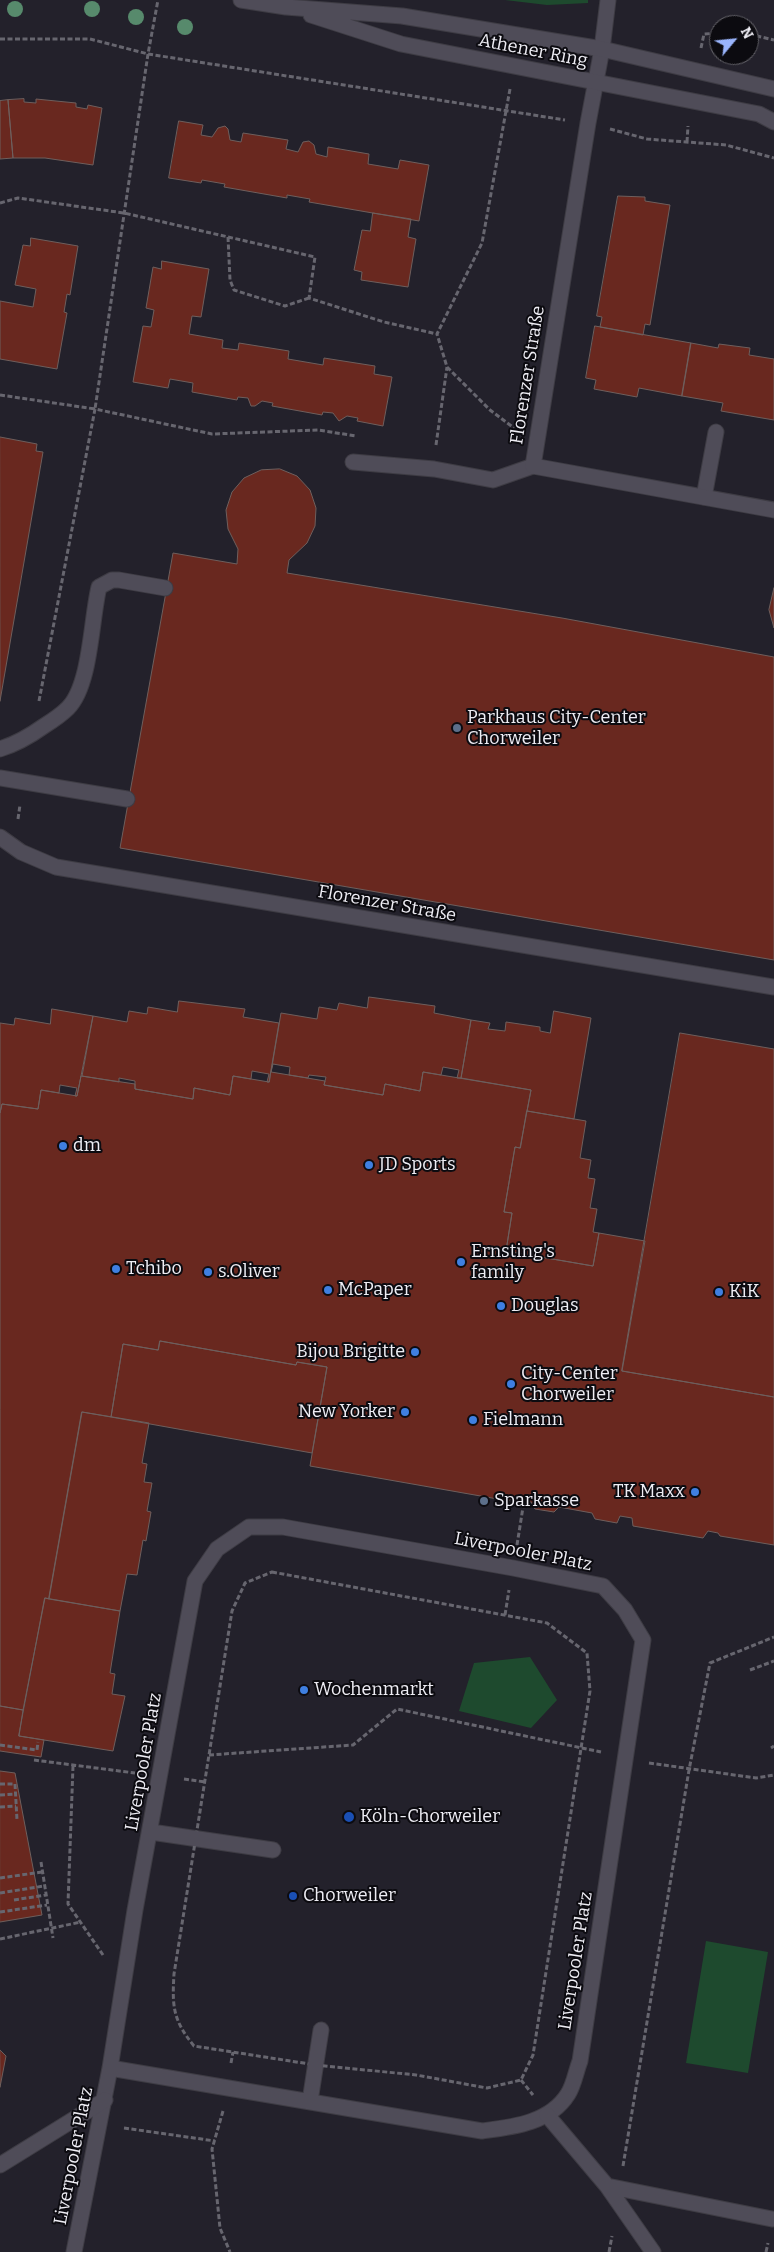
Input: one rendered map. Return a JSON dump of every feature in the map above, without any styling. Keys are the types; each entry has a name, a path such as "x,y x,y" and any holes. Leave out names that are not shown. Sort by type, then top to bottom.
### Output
{"street":[{"name":"Athener Ring","path":"241,0 286,7 402,16 602,49 774,89"},
{"name":"Florenzer Straße","path":"608,0 602,49 588,123 533,466 774,510"},
{"name":"Athener Ring","path":"286,7 401,44 759,114 774,122"},
{"path":"704,497 716,432"},
{"path":"353,462 434,469 493,480 533,466"},
{"path":"0,749 31,735 69,708 76,697 84,675 99,587 112,580 119,580 165,588"},
{"path":"0,778 127,799"},
{"name":"Florenzer Straße","path":"0,837 21,852 56,867 774,987"},
{"name":"Liverpooler Platz","path":"74,2252 105,2100 110,2068 124,1986 151,1832 160,1776 195,1581 217,1549 249,1527 283,1528 513,1568 603,1586 625,1610 643,1640 580,2060 568,2094 547,2115 516,2127 482,2130 110,2068"},
{"path":"151,1832 273,1850"},
{"path":"310,2101 321,2030"},
{"path":"0,2165 105,2100"},
{"path":"547,2115 614,2193 652,2252"},
{"path":"614,2193 772,2219"}],"path":[{"path":"31,735 95,409 148,54 158,0"},
{"path":"704,34 709,34"},
{"path":"759,36 774,40"},
{"path":"0,39 90,39 148,54 588,123 647,139 726,145 774,158"},
{"path":"426,446 436,448 447,367 437,334 482,244 506,110"},
{"path":"0,202 18,198 124,213 315,257 309,298"},
{"path":"228,237 230,280 234,290 285,306 309,298 384,322 437,334"},
{"path":"447,367 490,410 536,444"},
{"path":"0,395 95,409 212,434 318,430 358,436"},
{"path":"272,1572 547,1623 586,1653 590,1691 533,2055 521,2080 487,2088 416,2075 316,2065 194,2046 179,2028 172,2006 174,1974 208,1755 232,1611 245,1583 272,1572"},
{"path":"609,2252 614,2193 689,1770 710,1663 774,1638"},
{"path":"750,1670 774,1661"},
{"path":"208,1755 352,1745 397,1709 581,1746 626,1759 689,1770 756,1778 774,1774"},
{"path":"0,1745 37,1750 38,1742"},
{"path":"34,1760 160,1776"},
{"path":"73,1766 68,1904 124,1986"},
{"path":"0,1784 15,1784 17,1820"},
{"path":"0,1795 15,1794"},
{"path":"0,1807 16,1806"},
{"path":"41,1862 53,1938"},
{"path":"0,1878 42,1872"},
{"path":"0,1892 44,1886"},
{"path":"14,1900 46,1895"},
{"path":"0,1912 47,1905"},
{"path":"0,1939 81,1922"},
{"path":"230,2252 220,2228 212,2149 228,2087 232,2052"},
{"path":"100,2125 215,2141"}],"green space":[{"path":"505,0 588,0 588,3 547,5"},
{"path":"530,1657 557,1700 531,1728 459,1711 474,1663"},
{"path":"706,1941 768,1952 748,2073 686,2063"}],"building":[{"path":"24,99 24,102 36,103 36,99 76,103 76,107 87,109 88,105 102,108 93,165 45,158 13,158 8,100"},
{"path":"8,100 13,158 0,159 0,101"},
{"path":"179,121 203,125 201,135 212,137 218,128 225,126 228,129 230,140 241,142 243,133 288,140 286,149 298,152 303,142 309,141 314,145 316,154 327,157 328,147 369,154 368,164 398,169 400,160 429,165 419,221 309,202 310,199 287,195 287,198 224,187 225,184 202,180 201,183 169,178"},
{"path":"618,196 645,197 645,201 670,205 650,325 645,324 643,335 600,327 602,317 597,316"},
{"path":"373,213 411,219 408,237 416,239 408,287 361,280 362,272 354,270 362,230 370,231"},
{"path":"31,238 78,246 70,295 67,294 64,312 67,313 57,369 0,359 0,301 33,307 36,289 15,285 23,245 30,246"},
{"path":"162,261 209,269 201,317 192,316 189,334 223,340 222,348 238,350 239,343 289,351 288,359 323,365 324,358 375,366 374,374 392,377 383,426 357,421 358,418 347,416 339,421 333,413 323,412 322,415 272,406 273,403 262,401 255,406 251,406 248,398 238,397 237,400 192,392 193,383 170,379 168,388 133,382 143,326 151,327 154,310 146,308 153,267 161,269"},
{"path":"595,326 691,343 682,396 639,388 637,397 594,389 596,380 586,378"},
{"path":"691,343 718,348 719,344 750,348 749,355 774,359 774,420 721,411 723,403 682,396"},
{"path":"0,437 37,444 36,451 43,452 0,701"},
{"name":"Parkhaus City-Center Chorweiler","path":"280,469 297,476 310,490 316,508 315,526 307,543 289,560 287,573 562,618 774,657 774,960 120,848 173,553 237,564 238,549 228,529 226,510 232,492 244,478 261,470"},
{"path":"774,588 774,628 769,610"},
{"path":"369,997 435,1006 434,1013 471,1020 461,1078 457,1078 459,1070 443,1067 441,1075 423,1072 420,1091 385,1084 383,1095 324,1085 326,1077 309,1075 308,1078 289,1075 290,1067 273,1064 271,1072 281,1013 317,1019 319,1007 337,1010 339,1003 367,1008"},
{"path":"179,1001 245,1009 243,1017 279,1023 269,1082 267,1082 269,1074 252,1071 251,1079 233,1076 230,1095 194,1088 193,1099 135,1089 135,1081 119,1078 119,1082 82,1076 93,1016 127,1022 129,1011 147,1014 148,1007 177,1012"},
{"path":"52,1009 93,1016 77,1096 75,1096 77,1088 60,1085 59,1093 41,1090 38,1109 2,1104 0,1113 0,1023 14,1025 15,1018 50,1024"},
{"path":"554,1011 591,1018 574,1119 527,1111 531,1090 461,1078 471,1020 490,1023 488,1029 505,1031 506,1022 540,1027 540,1031 550,1033"},
{"path":"680,1033 774,1049 774,1397 622,1371"},
{"name":"City-Center Chorweiler","path":"271,1072 325,1081 324,1085 383,1095 385,1084 420,1091 423,1072 531,1090 520,1148 515,1147 504,1212 512,1213 506,1251 593,1266 599,1233 645,1241 622,1371 774,1397 774,1545 720,1536 718,1533 708,1531 703,1538 633,1526 632,1518 620,1516 617,1523 595,1519 592,1513 559,1507 554,1512 535,1509 531,1502 512,1498 509,1501 310,1466 327,1367 297,1362 296,1365 160,1341 158,1350 123,1344 111,1417 82,1412 49,1599 45,1598 23,1710 0,1706 0,1113 2,1104 38,1109 41,1090 77,1096 81,1076 135,1084 135,1089 193,1099 194,1088 230,1095 233,1076 269,1082"},
{"path":"527,1111 586,1121 580,1158 591,1160 588,1178 595,1179 590,1208 597,1209 593,1232 599,1233 593,1266 506,1251 512,1213 504,1212 515,1147 520,1148"},
{"path":"160,1341 296,1365 297,1362 327,1367 312,1453 111,1417 123,1344 158,1350"},
{"path":"82,1412 149,1423 142,1463 147,1464 144,1482 152,1483 147,1511 151,1512 146,1541 143,1540 137,1575 127,1574 120,1611 49,1599"},
{"path":"45,1598 120,1611 110,1673 115,1674 112,1694 125,1696 113,1751 19,1736"},
{"path":"0,1706 23,1710 19,1736 44,1740 41,1757 0,1751"},
{"path":"0,1771 15,1773 42,1915 0,1922"},
{"path":"0,2050 6,2056 0,2087"}],"place":[{"name":"Parkhaus City-Center Chorweiler","path":"457,728"},
{"name":"dm","path":"63,1146"},
{"name":"JD Sports","path":"369,1165"},
{"name":"Ernsting's family","path":"461,1262"},
{"name":"Tchibo","path":"116,1269"},
{"name":"s.Oliver","path":"208,1272"},
{"name":"McPaper","path":"328,1290"},
{"name":"KiK","path":"719,1292"},
{"name":"Douglas","path":"501,1306"},
{"name":"Bijou Brigitte","path":"415,1352"},
{"name":"City-Center Chorweiler","path":"511,1384"},
{"name":"New Yorker","path":"405,1412"},
{"name":"Fielmann","path":"473,1420"},
{"name":"TK Maxx","path":"695,1492"},
{"name":"Sparkasse","path":"484,1501"},
{"name":"Wochenmarkt","path":"304,1690"},
{"name":"Köln-Chorweiler","path":"349,1817"},
{"name":"Chorweiler","path":"293,1896"}]}
